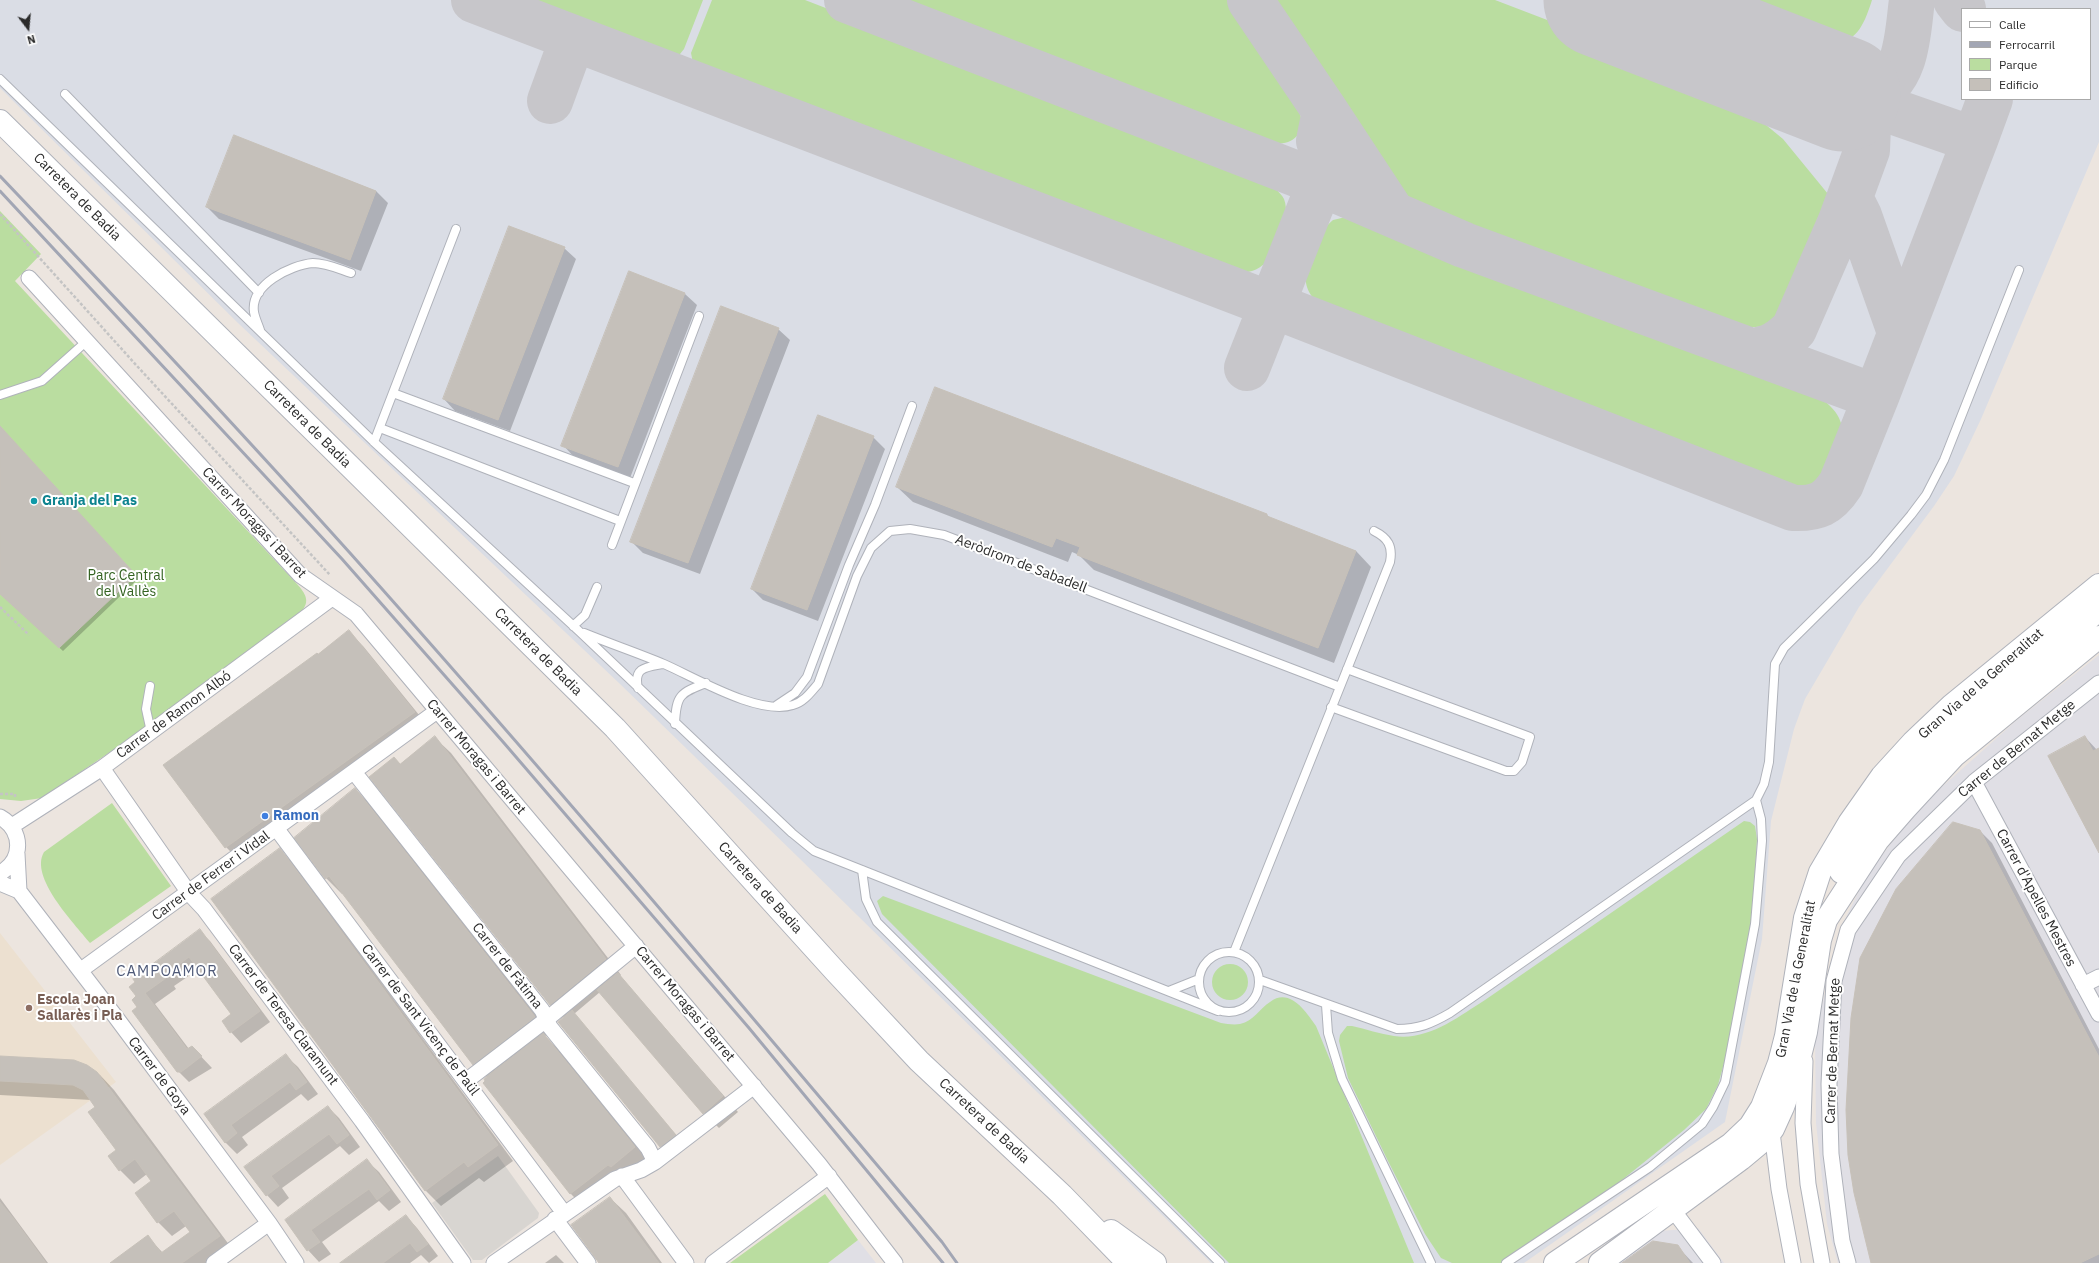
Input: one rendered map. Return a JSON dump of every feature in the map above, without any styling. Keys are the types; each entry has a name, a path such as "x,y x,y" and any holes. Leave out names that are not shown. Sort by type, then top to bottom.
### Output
{"street":[{"name":"Carretera de Badia","path":"0,121 615,728 835,971 920,1061 1062,1195"},
{"name":"Carrer Moragas i Barret","path":"29,278 88,340 300,575 356,614 829,1176 895,1263"},
{"name":"Gran Via de la Generalitat","path":"1555,1263 1731,1144 1750,1126 1762,1107 1779,1063 1786,1036 1805,918 1820,872 1849,823 1882,776 1913,742 1952,705 2099,585"},
{"name":"Carrer de Ramon Albó","path":"12,826 102,768 332,598"},
{"path":"1826,920 1839,876 1856,846 1888,800 1912,772 1944,740 2099,610"},
{"name":"Gran Via de la Generalitat","path":"1600,1263 1741,1159 1759,1144 1773,1128 1783,1108 1797,1068 1806,1032 1820,940 1826,920 1878,840 1954,756 2099,637"},
{"name":"Carrer de Bernat Metge","path":"1848,1263 1842,1241 1831,1154 1829,1084 1834,981 1848,930 1898,856 1974,782 2099,683"},
{"name":"Carrer de Ferrer i Vidal","path":"81,970 438,711"},
{"name":"Carrer de Teresa Claramunt","path":"102,768 189,892 204,909 362,1121 463,1263"},
{"name":"Carrer de Fàtima","path":"354,772 548,1019 550,1026 648,1148 655,1162"},
{"name":"Carrer d'Apelles Mestres","path":"1974,782 2099,1014"},
{"path":"0,817 12,826 17,835 19,891"},
{"name":"Carrer de Sant Vicenç de Paül","path":"276,828 466,1081 560,1216 588,1263"},
{"path":"0,873 8,868 17,854"},
{"name":"Carrer de Goya","path":"0,883 19,891 81,970 269,1223 296,1263"},
{"path":"466,1081 548,1019 636,946"},
{"path":"1793,1263 1779,1189 1773,1128 1770,1118 1772,1108 1789,1060 1801,999 1799,952"},
{"path":"2083,985 2099,977"},
{"name":"Carrer de Bernat Metge","path":"1806,1032 1803,1123 1808,1184 1822,1263"},
{"path":"494,1263 614,1178 641,1170 655,1162 754,1086"},
{"path":"622,1176 686,1263"},
{"path":"713,1263 829,1176"},
{"path":"1062,1195 1128,1263"},
{"path":"1062,1195 1146,1263"},
{"path":"1062,1195 1155,1263"},
{"path":"1673,1210 1713,1263"},
{"path":"214,1263 269,1223"}],"lane":[{"path":"0,79 374,442 577,629 675,724 814,851 1218,1011 1227,1013 1237,1012 1247,1008 1259,991 1260,980 1257,970 1252,962 1244,955 1234,952 1224,952 1214,956 1206,962 1201,970 1199,989 1209,1006 1218,1011"},
{"path":"65,94 259,293"},
{"path":"374,442 456,229"},
{"path":"260,331 254,311 259,293 276,276 295,266 314,263 331,266 352,273"},
{"path":"1260,980 1326,1005 1397,1029 1415,1029 1450,1014 1744,810 1756,800 1764,784 1769,762 1775,664 1784,648 1874,559 1926,495 1944,460 2019,270"},
{"path":"612,545 634,483 699,316"},
{"path":"0,395 42,382 88,340"},
{"path":"393,393 634,483"},
{"path":"577,629 664,664 755,704 775,707 795,693 806,677 849,565 875,505 912,406"},
{"path":"380,428 620,522"},
{"name":"Aeròdrom de Sabadell","path":"775,707 794,705 808,696 818,684 857,576 871,548 890,531 910,529 944,535 1340,687"},
{"path":"1234,952 1390,562 1391,548 1389,542 1374,531"},
{"path":"577,629 585,615 596,587"},
{"path":"638,688 636,679 638,673 646,667 664,664"},
{"path":"1331,707 1506,771 1514,771 1522,762 1530,737 1347,669"},
{"path":"675,724 679,696 685,691 706,683"},
{"path":"150,686 146,709 152,732"},
{"path":"1506,1263 1650,1167 1702,1124 1713,1107 1725,1082 1755,924 1762,841 1761,819 1756,800"},
{"path":"862,870 866,899 877,922 1220,1263"},
{"path":"1169,991 1199,980"},
{"path":"1326,1005 1328,1033 1342,1079 1431,1263"}],"path":[{"path":"0,214 137,366 331,576"},
{"path":"0,608 29,634"},
{"path":"0,794 15,794 15,798"}],"shaded area":[{"path":"0,0 2099,0 2099,142 1981,419 1954,476 1934,506 1859,607 1805,699 1794,729 1771,821 1762,939 1725,1122 1524,1263 1211,1263 619,683 238,323 0,88"},
{"path":"2099,655 2099,1263 1838,1263 1827,1224 1816,1123 1815,1035 1840,929 1866,877 1916,810 2017,720"},
{"name":"Escola Joan Sallarès i Pla","path":"0,933 116,1082 0,1165"},
{"path":"498,1156 539,1213 538,1218 482,1260 473,1260 432,1203"},
{"path":"1698,1228 1724,1263 1607,1263 1648,1232"},
{"path":"858,1240 876,1263 828,1263"}],"green space":[{"path":"515,0 703,0 684,49 676,59 664,57"},
{"path":"712,0 805,0 1236,167 1255,176 1276,189 1284,199 1286,207 1285,218 1279,240 1274,251 1267,260 1260,267 1252,271 1235,272 1209,267 1184,259 703,73 693,63 691,53"},
{"path":"883,0 1230,0 1261,42 1285,80 1300,114 1302,126 1299,134 1293,140 1275,144 1234,135"},
{"path":"1270,0 1495,0 1683,72 1722,92 1749,111 1783,139 1828,194 1801,269 1773,321 1767,325 1745,327 1715,321 1428,210 1406,199 1389,181"},
{"path":"1720,0 1872,0 1865,18 1856,33 1843,41 1833,42"},
{"name":"Parc Central del Vallès","path":"0,211 41,254 15,281 297,584 306,597 306,604 301,612 119,746 42,798 21,801 0,799"},
{"path":"1346,217 1394,227 1791,380 1825,401 1839,418 1842,428 1842,438 1840,449 1835,460 1829,470 1812,484 1797,488 1785,487 1757,479 1351,322 1319,303 1307,288 1306,278 1307,266 1323,230 1333,220"},
{"path":"112,803 171,886 90,943 55,899 43,874 41,862 44,852"},
{"path":"1744,821 1750,822 1755,826 1757,839 1753,907 1747,951 1729,1045 1718,1085 1706,1109 1684,1130 1622,1180 1503,1263 1452,1263 1441,1258 1425,1234 1348,1078 1339,1041 1340,1035 1347,1026 1394,1036 1407,1037 1419,1035 1442,1026 1485,1000"},
{"path":"883,896 1221,1023 1240,1024 1245,1022 1253,1018 1266,1005 1277,998 1284,997 1297,1003 1316,1026 1414,1263 1229,1263 882,914 877,901"},
{"path":"1234,964 1243,969 1247,975 1247,989 1243,995 1234,1000 1226,1000 1217,995 1213,989 1212,978 1217,969 1223,965"},
{"path":"825,1194 858,1240 828,1263 730,1263"}],"building":[{"path":"234,135 376,191 350,260 206,207"},
{"path":"509,226 565,247 498,420 443,399"},
{"path":"629,271 685,293 618,467 561,446"},
{"path":"721,306 779,328 688,563 630,542"},
{"path":"935,387 1267,514 1267,516 1356,551 1318,648 1077,555 1080,547 1056,538 1052,547 896,487"},
{"path":"818,415 874,436 807,610 751,589"},
{"name":"Granja del Pas","path":"0,426 136,575 59,648 0,594"},
{"path":"349,630 415,712 225,848 163,765 317,653 318,654"},
{"path":"435,736 606,959 550,1005 369,777 394,757 400,764"},
{"path":"2085,736 2093,751 2099,748 2099,853 2048,756"},
{"path":"355,788 535,1017 473,1065 329,876 325,879 294,838"},
{"path":"1953,822 1980,830 2099,1057 2099,1254 2080,1263 1871,1263 1854,1193 1848,1155 1846,1110 1851,1018 1860,958 1896,889"},
{"path":"280,848 498,1145 468,1167 464,1162 425,1191 211,899"},
{"path":"200,929 260,1011 230,1033 222,1021 231,1014 189,957 164,975 166,978 145,993 187,1049 192,1046 202,1056 181,1072 177,1072 132,1011 137,1007 132,1000 136,996 129,987 135,982 133,979"},
{"path":"618,973 723,1096 703,1114 597,990"},
{"path":"572,1010 676,1135 660,1147 558,1022"},
{"path":"543,1033 635,1147 611,1167 608,1165 570,1194 483,1083 485,1081 484,1079"},
{"path":"286,1054 307,1082 296,1090 290,1082 231,1125 237,1133 225,1143 204,1114"},
{"path":"0,1056 74,1060 87,1065 97,1072 220,1236 182,1263 110,1263 148,1235 161,1253 190,1232 174,1211 157,1223 135,1193 151,1181 135,1159 119,1171 108,1156 116,1150 88,1112 95,1107 83,1090 73,1085 0,1081"},
{"path":"328,1106 349,1135 337,1144 329,1134 271,1176 279,1186 266,1196 244,1167"},
{"path":"367,1159 390,1190 377,1200 369,1189 311,1230 320,1242 307,1251 285,1220"},
{"path":"610,1197 659,1263 599,1263 571,1225"},
{"path":"0,1202 14,1219 46,1263 0,1263"},
{"path":"406,1215 428,1244 417,1252 410,1243 383,1263 340,1263"},
{"path":"1653,1241 1678,1245 1690,1263 1622,1263"}],"taxiway":[{"path":"474,0 1272,305 1793,508 1809,507 1821,504 1836,491 1841,484 1876,397"},
{"path":"847,0 1320,183 1464,245 1876,397 1975,140 1843,94"},
{"path":"1250,0 1325,111 1319,141"},
{"path":"1843,94 1874,91 1885,86 1894,77 1900,66 1904,53 1912,0"},
{"path":"1956,0 1962,8"},
{"path":"550,101 573,38"},
{"path":"1752,351 1770,347 1785,338 1794,329 1841,221 1867,150 1868,126 1859,105 1843,94"},
{"path":"1975,140 1990,100"},
{"path":"1247,368 1320,183 1328,152 1325,111 1392,213"},
{"path":"1850,198 1859,216 1900,332"}],"runway":[{"path":"1601,0 1843,94"}],"railway":[{"path":"0,176 133,316 307,505 425,638 575,809 942,1242 957,1263"},
{"path":"0,191 342,559 504,743 749,1028 943,1263"}],"place":[{"name":"Granja del Pas","path":"34,501"},
{"name":"Ramon","path":"265,816"},
{"name":"Escola Joan Sallarès i Pla","path":"29,1008"}],"district":[{"name":"CAMPOAMOR","path":"167,972"}]}
